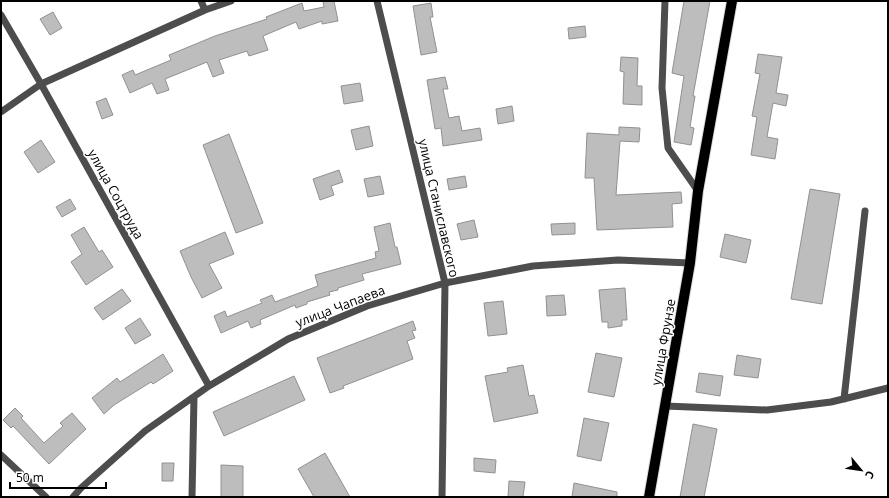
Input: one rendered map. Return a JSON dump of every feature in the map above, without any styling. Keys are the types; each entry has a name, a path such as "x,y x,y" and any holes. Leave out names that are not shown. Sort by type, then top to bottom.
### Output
{"main road":[{"name":"улица Фрунзе","path":"649,497 690,263 698,191 732,1"}],"street":[{"path":"201,1 205,10"},
{"path":"1,112 42,84 205,10 231,1"},
{"name":"улица Станиславского","path":"377,1 445,283 442,497"},
{"path":"665,1 662,88 668,148 698,191"},
{"name":"улица Соцтруда","path":"1,15 42,84 209,386"},
{"path":"844,399 865,210"},
{"name":"улица Чапаева","path":"73,497 144,431 209,386 288,339 367,306 445,283 533,266 618,260 690,263"},
{"path":"665,406 767,410 831,402 888,388"},
{"path":"192,497 194,397"},
{"path":"1,454 46,497"}],"building":[{"path":"323,1 334,1 338,21 322,24 322,21 299,29 296,22 263,36 268,50 249,56 247,51 219,60 224,73 213,77 207,62 165,79 169,90 157,94 152,83 130,93 122,75 133,70 135,75 171,60 169,55 215,36 267,19 266,17 302,3 304,11 324,7"},
{"path":"684,1 710,1 693,96 695,96 690,127 694,128 691,145 674,142 684,76 672,73"},
{"path":"431,3 433,17 430,17 437,52 421,55 413,6"},
{"path":"53,12 62,28 50,35 40,19"},
{"path":"585,26 586,37 569,39 568,28"},
{"path":"758,54 782,57 776,93 788,95 786,106 773,103 767,137 778,139 775,159 751,155 757,117 752,116 760,74 755,73"},
{"path":"621,57 638,58 637,86 642,86 642,105 623,104 624,72 620,71"},
{"path":"445,77 448,89 443,89 449,118 459,116 462,131 480,128 482,140 443,146 441,128 435,129 427,80"},
{"path":"360,83 363,101 344,104 341,86"},
{"path":"106,98 113,115 102,119 96,102"},
{"path":"512,106 514,121 498,124 496,109"},
{"path":"369,126 373,146 356,150 351,130"},
{"path":"619,127 640,128 639,142 620,141 616,195 681,192 682,203 672,204 673,227 597,230 594,178 585,178 587,133 619,135"},
{"path":"229,134 263,223 236,233 203,145"},
{"path":"41,140 55,162 38,173 24,152"},
{"path":"339,170 343,182 331,186 334,195 320,200 313,179"},
{"path":"380,176 384,194 368,197 364,179"},
{"path":"465,176 467,187 449,190 447,179"},
{"path":"810,189 840,194 822,304 791,299"},
{"path":"70,199 76,209 62,217 56,207"},
{"path":"474,220 478,237 461,240 457,224"},
{"path":"390,223 395,247 397,247 401,264 362,274 364,280 338,288 338,290 329,292 330,295 307,302 307,304 296,308 295,305 260,320 261,324 251,328 248,321 221,333 214,316 225,311 227,317 262,303 260,300 272,295 275,302 318,286 315,275 376,258 375,252 379,251 374,227"},
{"path":"575,223 575,234 552,235 551,224"},
{"path":"84,227 99,252 102,250 113,267 86,285 71,262 82,254 71,235"},
{"path":"225,232 234,254 209,264 222,288 202,298 180,251"},
{"path":"725,234 751,240 746,263 720,257"},
{"path":"625,288 627,320 622,320 622,326 608,328 608,322 602,322 599,290"},
{"path":"122,289 131,301 103,320 94,308"},
{"path":"564,295 566,315 547,316 546,296"},
{"path":"503,301 507,334 488,336 484,303"},
{"path":"140,318 151,335 135,344 125,328"},
{"path":"413,321 416,330 412,331 415,338 407,341 413,359 343,386 344,388 330,393 317,358"},
{"path":"596,353 622,358 614,397 588,392"},
{"path":"163,354 173,371 153,384 151,382 114,405 104,414 92,398 117,378 120,382"},
{"path":"737,355 761,359 758,378 734,375"},
{"path":"523,365 529,396 534,395 538,413 494,422 485,376 508,372 507,368"},
{"path":"699,373 723,376 720,396 696,392"},
{"path":"294,376 305,400 224,436 213,412"},
{"path":"15,408 23,416 21,418 44,443 63,426 60,423 72,413 86,429 49,464 13,426 11,428 3,420"},
{"path":"584,418 609,423 601,461 577,456"},
{"path":"693,424 717,429 704,497 680,497"},
{"path":"325,453 350,497 314,497 298,469"},
{"path":"474,458 496,460 495,473 474,471"},
{"path":"162,463 174,463 173,481 162,481"},
{"path":"221,465 243,466 243,497 221,497"},
{"path":"509,481 525,482 523,497 508,497"},
{"path":"574,483 617,492 617,497 572,497"}]}
